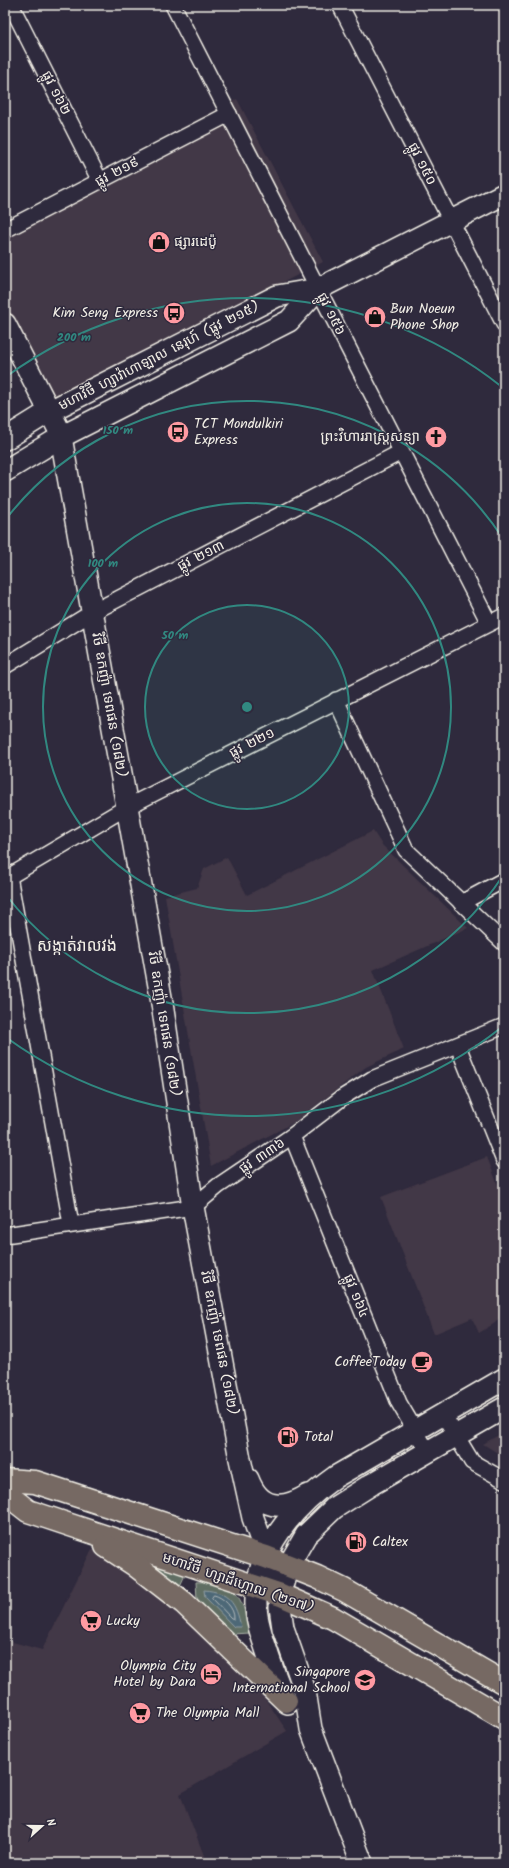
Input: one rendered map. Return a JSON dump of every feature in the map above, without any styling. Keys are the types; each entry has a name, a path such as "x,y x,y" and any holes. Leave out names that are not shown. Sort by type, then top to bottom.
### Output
{"main road":[{"path":"5,1480 35,1482 266,1557 344,1590 504,1683"},
{"name":"មហាវិថី ហ្សាដឹហ្គោល (២១៧)","path":"5,1493 28,1510 281,1596 333,1618 504,1718"},
{"path":"80,1528 135,1565 184,1603 286,1702"},
{"path":"429,1674 444,1647"}],"street":[{"name":"ផ្លូវ ១៦២","path":"11,5 100,180"},
{"name":"ផ្លូវ ១៥៦","path":"173,5 489,623"},
{"name":"ផ្លូវ ១៥០","path":"340,5 504,324"},
{"name":"ផ្លូវ ២១៩","path":"5,230 229,114"},
{"name":"មហាវិថី ហ្សាវ៉ាហាឡាល នេរុហ៍ (ផ្លូវ ២១៥)","path":"5,439 50,411 277,296 318,289 504,194"},
{"name":"មហាវិថី ហ្សាវ៉ាហាឡាល នេរុហ៍ (ផ្លូវ ២១៥)","path":"5,471 61,437 290,321 318,289"},
{"name":"វិថី ឧកញ៉ា ទេពផន (១៨២)","path":"5,324 50,411 61,437 161,997 193,1207 240,1459 253,1518 281,1596 280,1607 283,1628 305,1691 311,1729 362,1863"},
{"name":"ផ្លូវ ២១៣","path":"5,666 93,612 401,452"},
{"name":"ផ្លូវ ២២១","path":"7,877 127,807 504,616"},
{"path":"336,700 406,850 504,943"},
{"path":"7,877 72,1224"},
{"path":"461,903 504,880"},
{"name":"ផ្លូវ ៣៣៦","path":"193,1207 218,1186 292,1136 343,1097 372,1079 458,1046 504,1026"},
{"path":"458,1046 504,1160"},
{"name":"ផ្លូវ ១៦៤","path":"292,1136 399,1404 428,1452"},
{"path":"5,1235 193,1207"},
{"path":"240,1459 251,1487 258,1498 268,1504 278,1506 290,1505 318,1489 360,1461 504,1379"},
{"path":"281,1596 288,1566 306,1534 334,1508 504,1408"},
{"path":"443,1414 472,1462 504,1480"},
{"name":"វិថី ឧកញ៉ា ទេពផន (១៨២)","path":"311,1729 286,1702 261,1634 256,1605 257,1588 266,1557 288,1520 318,1489"}],"shaded area":[{"name":"ផ្សារដេប៉ូ","path":"237,99 323,262 39,408 5,343 5,221"},
{"path":"373,831 382,845 468,928 373,970 404,1049 366,1067 293,1123 211,1166 165,896 197,888 204,869 227,857 247,895"},
{"path":"487,1157 504,1201 504,1313 495,1323 479,1333 472,1318 434,1334 381,1197"},
{"path":"504,1432 504,1457 483,1444"},
{"name":"The Olympia Mall","path":"92,1549 149,1584 227,1658 244,1678 249,1675 287,1731 180,1794 207,1863 5,1863 5,1640 42,1650"}],"green space":[{"path":"151,1561 185,1575 179,1588 148,1563"},
{"path":"196,1582 219,1583 227,1586 233,1591 242,1603 250,1633 231,1634 197,1599"}],"water":[{"path":"204,1590 220,1593 230,1600 237,1611 241,1627 234,1627 205,1597"}],"place":[{"name":"ផ្សារដេប៉ូ","path":"159,242"},
{"name":"Kim Seng Express","path":"174,313"},
{"name":"Bun Noeun Phone Shop","path":"375,317"},
{"name":"TCT Mondulkiri Express","path":"178,432"},
{"name":"ព្រះវិហាររាស្ត្រសន្យា","path":"436,437"},
{"name":"CoffeeToday","path":"422,1362"},
{"name":"Total","path":"288,1437"},
{"name":"Caltex","path":"356,1542"},
{"name":"Lucky","path":"91,1621"},
{"name":"Olympia City Hotel by Dara","path":"211,1674"},
{"name":"Singapore International School","path":"365,1680"},
{"name":"The Olympia Mall","path":"140,1713"}],"district":[{"name":"សង្កាត់វាលវង់","path":"77,946"}]}
